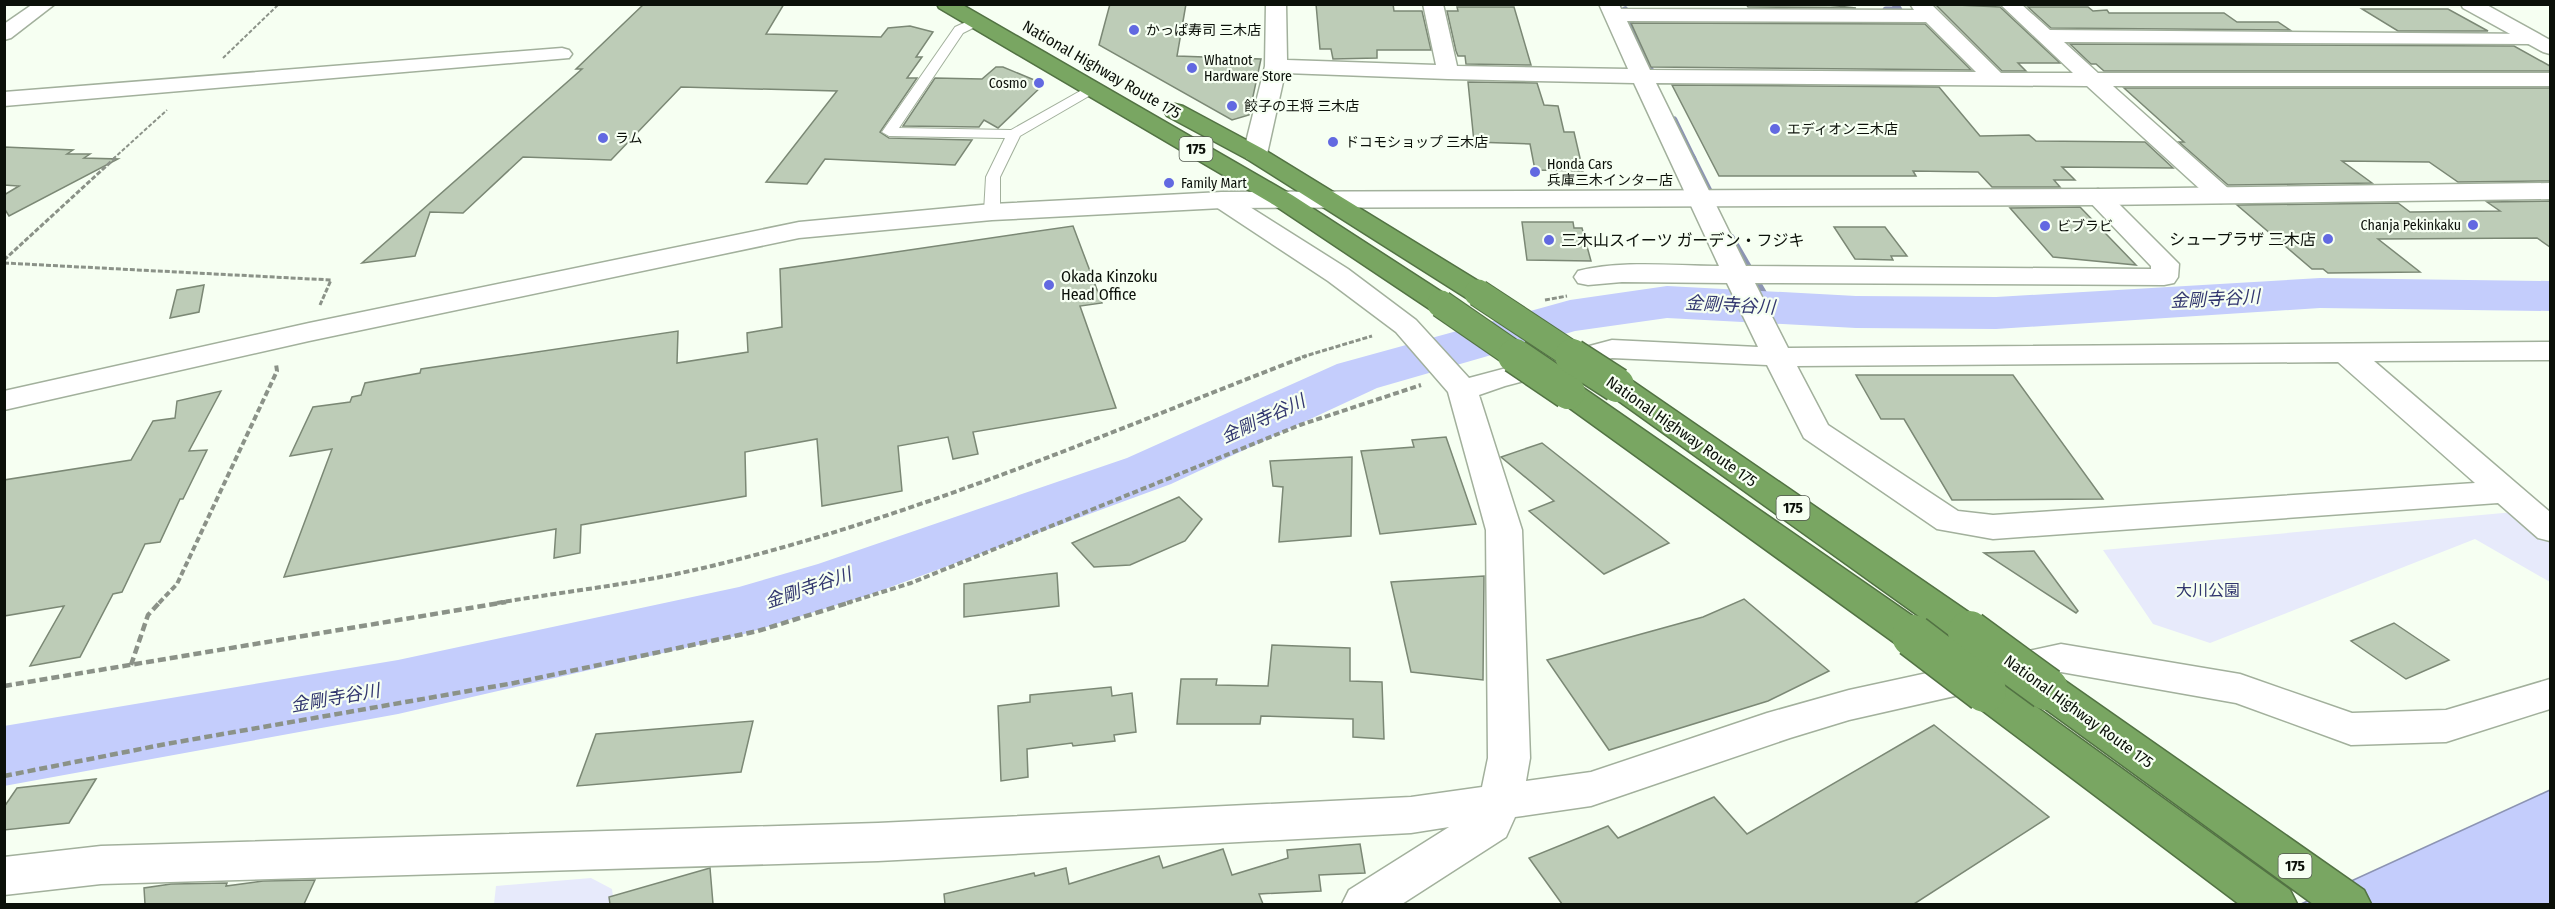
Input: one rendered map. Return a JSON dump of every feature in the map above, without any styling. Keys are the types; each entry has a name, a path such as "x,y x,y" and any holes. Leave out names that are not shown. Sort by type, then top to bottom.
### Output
{"highway":[{"name":"National Highway Route 175","path":"946,4 981,13 1118,78"},
{"name":"National Highway Route 175","path":"981,13 1094,89 1283,201 1441,304 1913,636 2274,904"},
{"name":"National Highway Route 175","path":"1159,102 1255,154 1478,293 1617,385 1969,632 2348,904"}],"street":[{"path":"4,34 46,4"},
{"path":"1255,154 1276,66 1276,4"},
{"path":"1433,4 1448,73"},
{"path":"2008,4 2221,195"},
{"path":"2470,4 2550,48"},
{"path":"1994,78 1925,10 1611,10 1698,198 1780,357 1815,431 1949,521 1993,527 2506,492"},
{"path":"2044,36 2531,38"},
{"path":"4,99 562,54"},
{"path":"1276,66 1448,73 1642,77 2550,79"},
{"path":"4,401 309,332 800,230 992,212 1222,200 2098,196 2550,191"},
{"path":"1588,277 1622,274 1741,281 2164,278 2165,264 2098,196"},
{"path":"1222,200 1338,275 1406,326 1456,383 1464,400 1504,530 1509,758 1501,802 1490,824 1365,904"},
{"path":"1456,383 1494,379 1612,350 1780,357 2550,351"},
{"path":"2346,353 2550,530"},
{"path":"4,876 101,865 878,842 1411,815 1590,789 1782,724 1849,705 2061,657 2240,689 2351,729 2446,726 2550,694"}],"lane":[{"path":"981,13 959,30 889,132 1014,134 1094,89"},
{"path":"992,212 993,177 1014,134"}],"path":[{"path":"4,262 279,4"},
{"path":"4,262 331,280 309,332"},
{"path":"4,686 700,568 804,540 958,491 1315,352 1406,326"},
{"path":"131,665 148,615 177,584 277,371 274,340"},
{"path":"4,776 166,744 514,683 758,631 911,583 1260,441 1456,383"}],"green space":[{"name":"大川公園","path":"2514,512 2550,541 2550,582 2475,539 2210,643 2153,624 2103,550"},
{"path":"591,878 612,889 614,904 494,904 496,886"}],"water":[{"path":"2550,790 2550,904 2301,904"}],"building":[{"path":"644,4 784,4 766,34 881,37 888,28 910,26 933,32 916,57 922,57 907,78 917,78 880,132 889,138 972,140 955,165 825,159 807,184 766,182 837,91 681,87 611,160 523,157 463,213 430,212 415,256 362,263 582,69 576,69"},
{"path":"1110,4 1186,4 1177,56 1261,59 1249,115 1232,120 1099,45"},
{"path":"1316,4 1393,4 1394,11 1422,11 1431,50 1377,50 1377,58 1333,59 1331,49 1320,49"},
{"path":"1746,4 1819,4 1856,8 1748,7"},
{"path":"1935,4 2000,7 2060,63 2018,63 2026,71 2002,71"},
{"path":"1457,7 1514,7 1531,65 1466,64 1465,56 1458,56 1456,51 1447,11 1458,11"},
{"path":"2028,7 2088,7 2093,11 2107,10 2109,13 2224,13 2237,22 2278,22 2290,30 2051,28"},
{"path":"2362,9 2448,9 2488,31 2398,31"},
{"path":"1631,23 1925,24 1971,70 1651,67"},
{"path":"2070,44 2514,46 2550,66 2550,71 2104,71 2096,64 2091,64"},
{"path":"996,67 1003,67 1044,84 998,128 984,120 979,127 903,126 935,78 982,79"},
{"path":"1468,82 1537,83 1544,105 1558,106 1564,132 1574,132 1583,171 1535,170 1530,144 1474,142"},
{"path":"1672,85 1939,87 1980,136 2029,135 2036,141 2145,142 2173,168 2062,167 2075,180 2054,180 2060,187 1992,187 1978,172 1913,171 1916,176 1719,176"},
{"path":"2124,88 2550,88 2550,181 2458,182 2429,162 2342,161 2372,183 2228,185 2179,142 2184,142"},
{"path":"4,147 73,150 67,154 90,154 84,158 118,159 9,216 4,208 4,195 19,186 4,185"},
{"path":"2550,201 2550,247 2537,238 2378,239 2420,272 2328,273 2323,269 2312,269 2237,205 2398,203 2410,212 2500,211 2487,202"},
{"path":"2080,207 2136,265 2053,257 2010,208"},
{"path":"1522,222 1573,222 1574,228 1582,228 1591,261 1527,260"},
{"path":"1073,226 1102,303 1080,306 1116,408 973,432 978,454 953,459 948,437 898,446 902,491 822,506 817,439 745,452 746,496 581,525 580,553 554,558 556,529 284,577 332,449 290,456 313,407 350,402 352,397 361,395 365,383 420,373 421,369 678,331 677,363 748,352 747,333 782,327 780,269"},
{"path":"1834,227 1885,227 1907,256 1891,256 1893,260 1855,259"},
{"path":"204,285 199,312 170,318 177,290"},
{"path":"1856,375 2013,375 2103,499 1952,500 1904,419 1881,419"},
{"path":"221,391 189,451 207,450 160,542 145,544 122,592 113,594 80,657 30,666 64,606 4,616 4,480 131,460 153,421 175,418 177,401"},
{"path":"1446,437 1476,524 1380,534 1361,451 1414,447 1412,440"},
{"path":"1542,443 1669,543 1604,574 1529,511 1554,501 1501,457"},
{"path":"1352,457 1351,536 1279,542 1283,487 1273,486 1270,461"},
{"path":"1179,497 1202,519 1185,541 1130,565 1094,567 1072,543"},
{"path":"2034,551 2078,611 2076,613 1984,553"},
{"path":"1057,573 1059,606 964,617 964,584"},
{"path":"1484,576 1483,680 1411,672 1391,582"},
{"path":"1744,599 1829,671 1768,701 1609,750 1547,660 1703,617"},
{"path":"2394,623 2449,660 2406,679 2351,641"},
{"path":"1272,645 1350,648 1350,681 1382,682 1384,739 1353,737 1353,719 1261,716 1260,724 1177,724 1181,679 1217,679 1216,685 1268,686"},
{"path":"1111,687 1112,696 1132,693 1136,732 1114,735 1115,741 1073,746 1072,743 1027,749 1028,777 1001,781 998,706 1030,702 1030,695"},
{"path":"753,721 741,772 577,786 596,734"},
{"path":"1934,725 2049,817 1914,904 1562,904 1529,858 1608,826 1618,838 1714,797 1747,834"},
{"path":"96,779 69,823 4,830 4,807 17,788"},
{"path":"1360,844 1365,873 1319,875 1321,891 1259,894 1263,904 945,904 944,894 1066,868 1069,884 1159,856 1163,868 1223,849 1232,875 1288,858 1287,850"},
{"path":"710,868 713,904 610,904 609,897"},
{"path":"315,880 304,904 145,904 144,888 171,884 227,883 226,886 263,881"}],"waterway":[{"path":"1886,10 1899,10 1895,4"},
{"path":"1625,10 1655,81"},
{"path":"1674,120 1693,159"},
{"path":"1692,158 1713,200"},
{"path":"1731,238 1772,309"},
{"name":"金剛寺谷川","path":"4,756 398,687 741,611 842,580 1149,471 1357,376 1570,316 1667,302 1856,312 1996,313 2320,293 2550,296"}],"place":[{"name":"かっぱ寿司 三木店","path":"1134,30"},
{"name":"Whatnot Hardware Store","path":"1192,68"},
{"name":"Cosmo","path":"1039,83"},
{"name":"餃子の王将 三木店","path":"1232,106"},
{"name":"エディオン三木店","path":"1775,129"},
{"name":"ラム","path":"603,138"},
{"name":"ドコモショップ 三木店","path":"1333,142"},
{"name":"Honda Cars 兵庫三木インター店","path":"1535,172"},
{"name":"Family Mart","path":"1169,183"},
{"name":"Chanja Pekinkaku","path":"2473,225"},
{"name":"ビブラビ","path":"2045,226"},
{"name":"シュープラザ 三木店","path":"2328,239"},
{"name":"三木山スイーツ ガーデン・フジキ","path":"1549,240"},
{"name":"Okada Kinzoku Head Office","path":"1049,285"}]}
